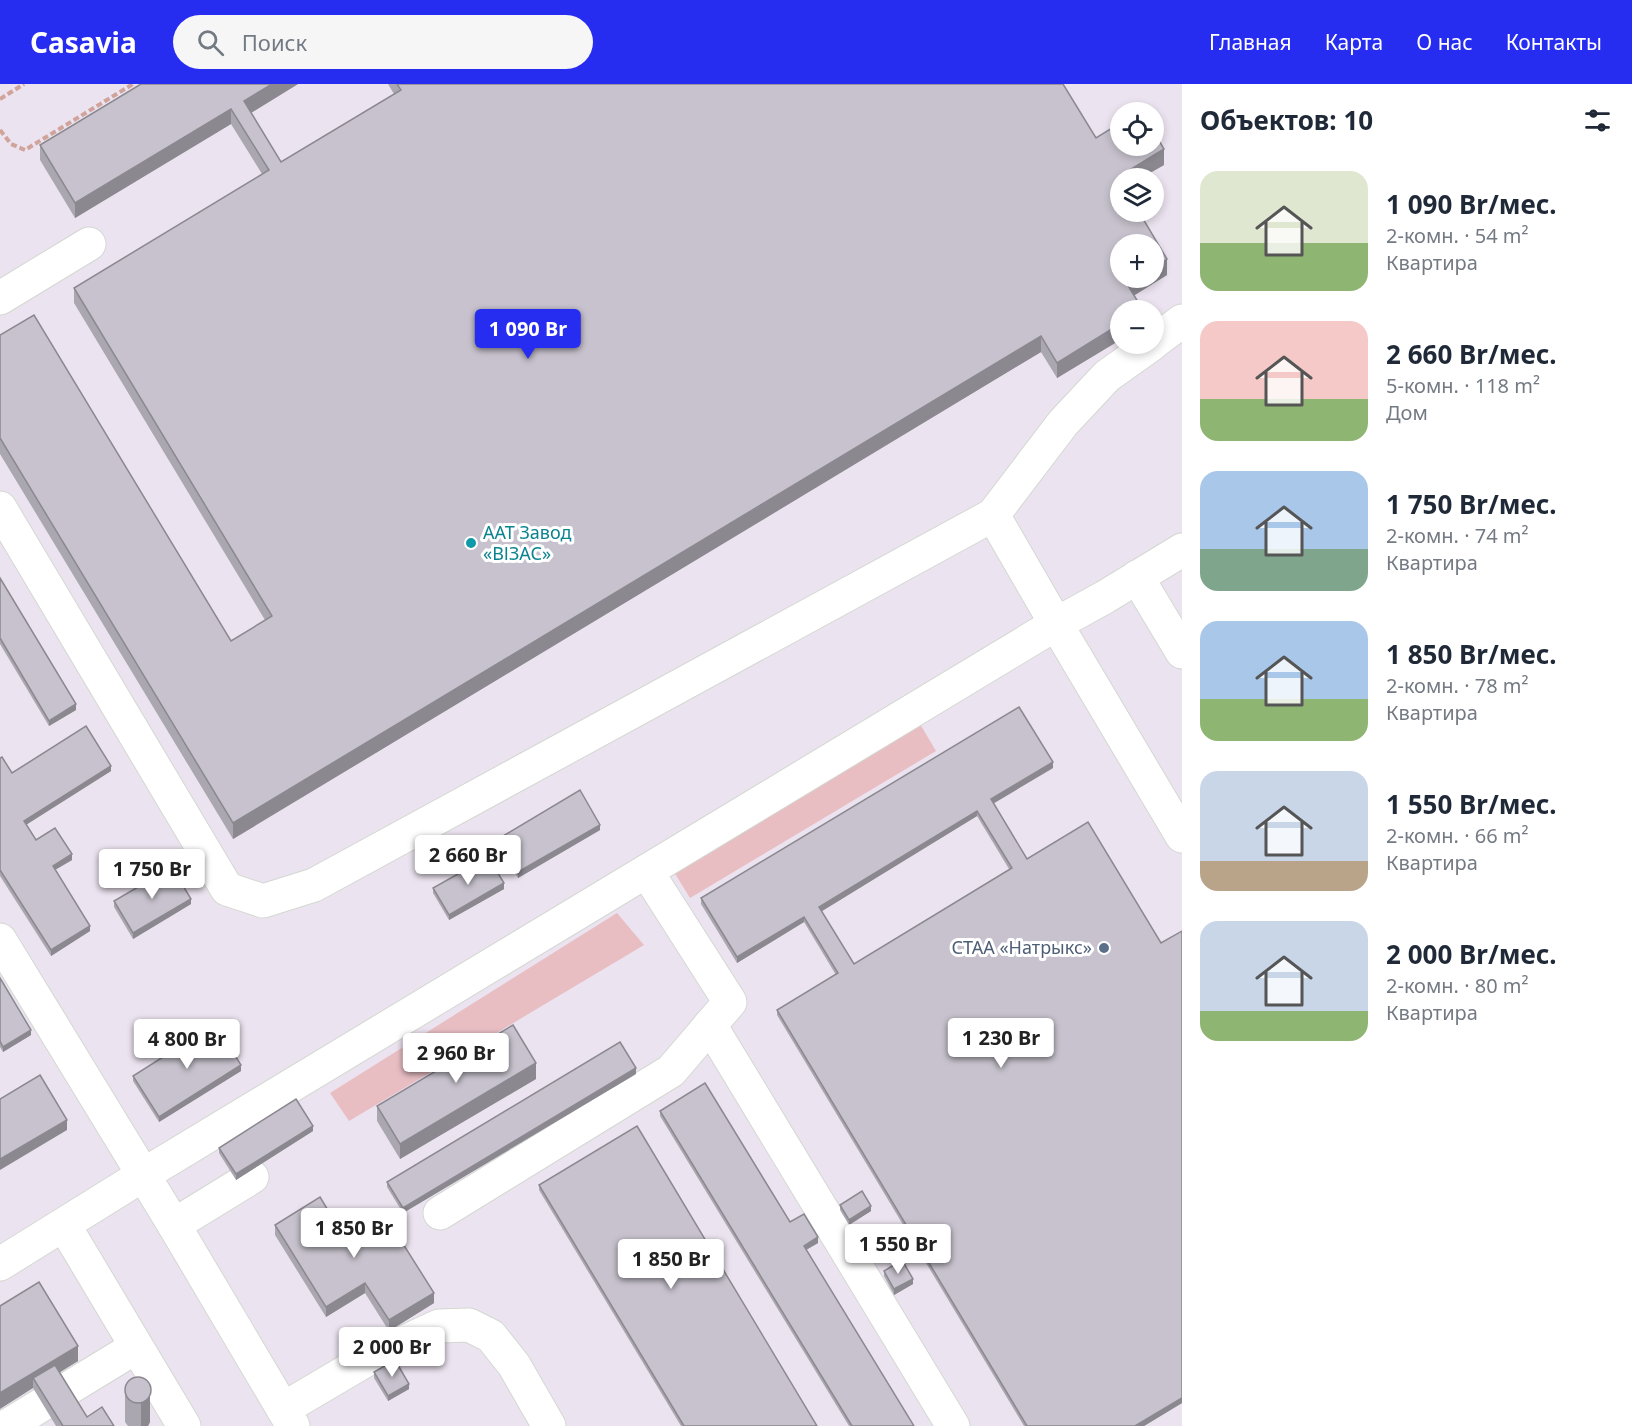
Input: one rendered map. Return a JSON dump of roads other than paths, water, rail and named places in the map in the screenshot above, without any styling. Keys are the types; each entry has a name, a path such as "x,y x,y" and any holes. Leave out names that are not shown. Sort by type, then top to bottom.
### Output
{"street":[{"path":"0,298 89,244"},
{"path":"1164,335 1182,321"},
{"path":"0,508 227,889 263,901 314,885 993,515 1070,416 1107,376 1138,354"},
{"path":"993,515 1182,836"},
{"path":"0,1264 143,1175 1182,550"},
{"path":"1137,577 1182,652"},
{"path":"440,1213 671,1071 730,1002 647,872"},
{"path":"0,940 174,1225 288,1418 366,1360 439,1326 470,1325 491,1336 514,1365 549,1426"},
{"path":"710,1025 953,1426"},
{"path":"174,1225 252,1177"},
{"path":"64,1225 184,1426"},
{"path":"7,1426 136,1347"}],"place":[{"name":"ААТ Завод «ВІЗАС»","path":"471,543"},
{"name":"СТАА «Натрыкс»","path":"1104,948"}]}
